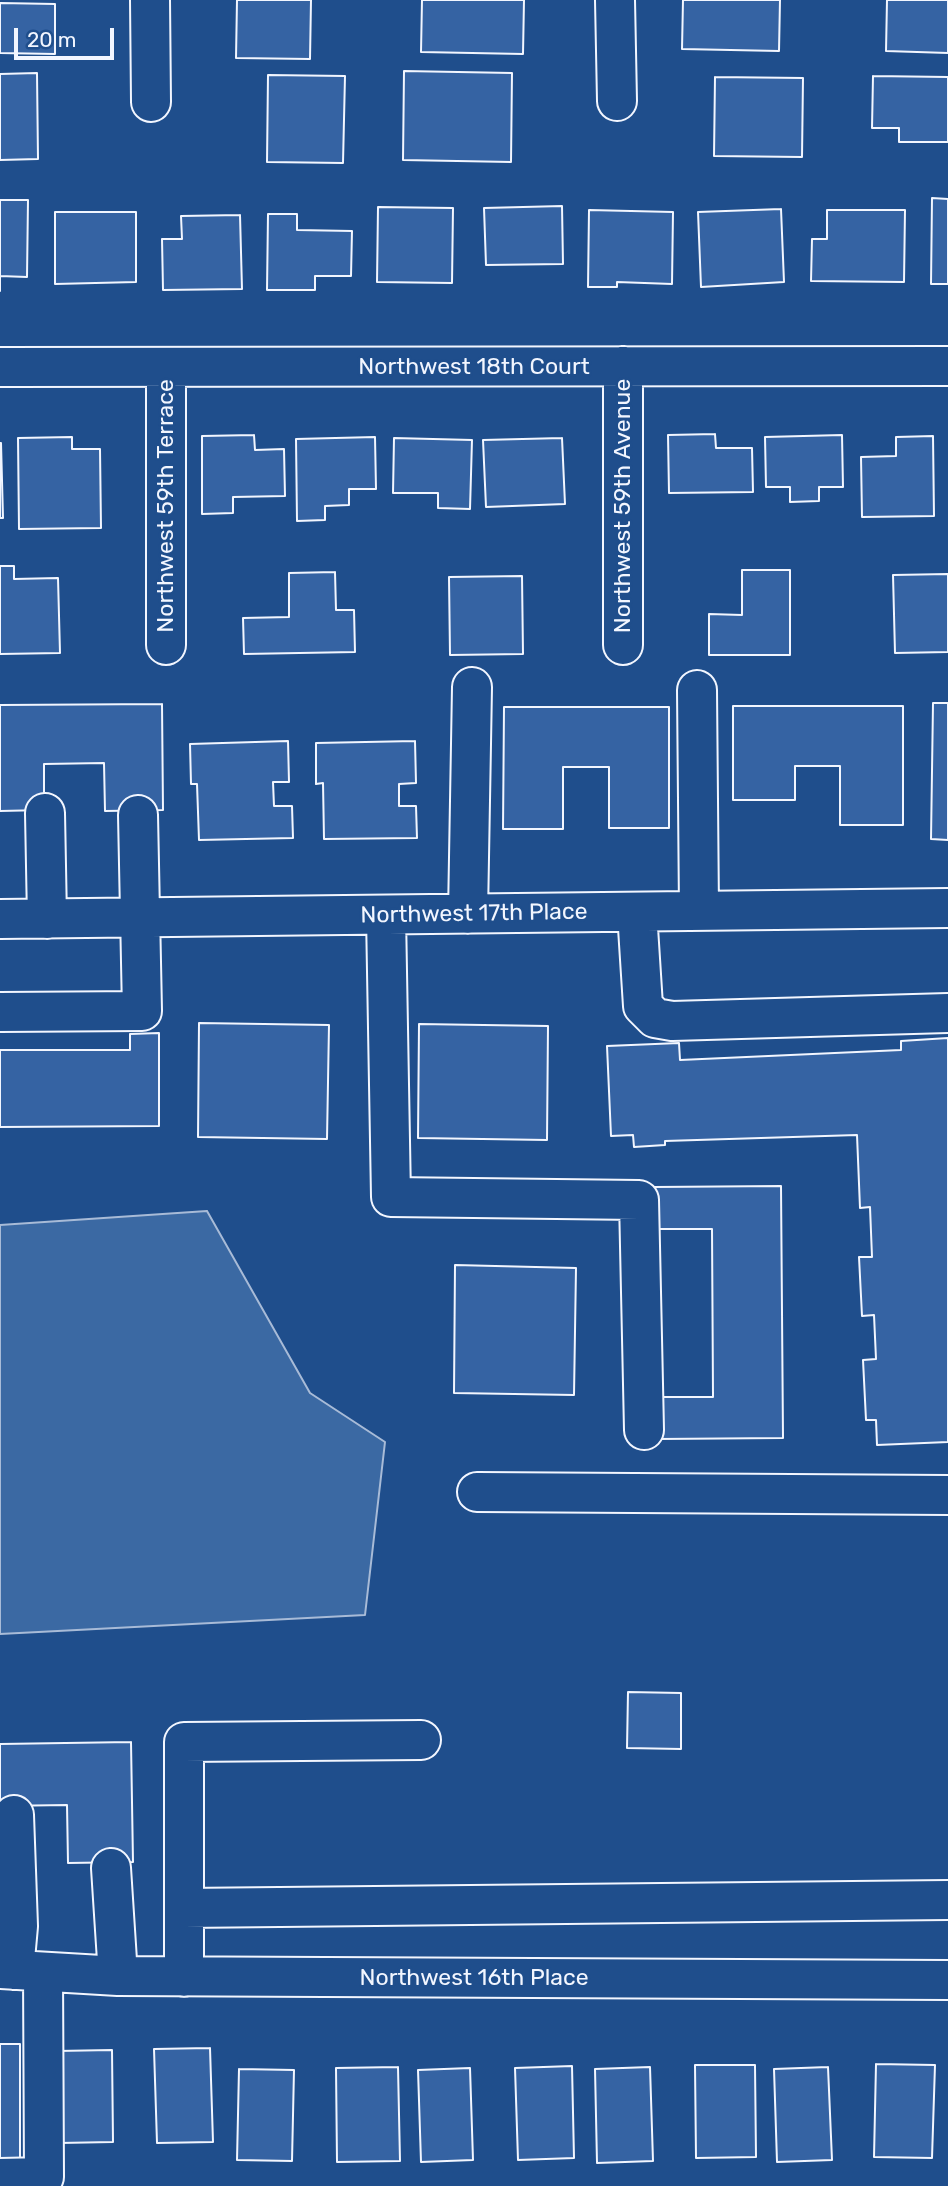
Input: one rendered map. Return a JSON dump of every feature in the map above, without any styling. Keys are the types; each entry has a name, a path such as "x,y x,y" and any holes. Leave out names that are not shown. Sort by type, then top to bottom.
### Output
{"street":[{"path":"150,0 151,102"},
{"path":"615,0 617,101"},
{"name":"Northwest 59th Avenue","path":"623,366 623,645"},
{"name":"Northwest 18th Court","path":"0,368 948,366"},
{"name":"Northwest 59th Terrace","path":"166,367 166,645"},
{"path":"468,914 472,687"},
{"path":"697,690 699,911"},
{"path":"45,813 47,919"},
{"path":"0,1012 142,1011 138,815"},
{"name":"Northwest 17th Place","path":"0,919 948,908"},
{"path":"637,912 643,1006 655,1018 672,1021 948,1013"},
{"path":"386,915 391,1197 639,1200 644,1430"},
{"path":"477,1492 948,1495"},
{"path":"184,1977 184,1742 421,1740"},
{"path":"0,2178 44,2177 19,1970 14,1815"},
{"path":"111,1868 118,1976"},
{"path":"184,1908 948,1900"},
{"name":"Northwest 16th Place","path":"19,1970 184,1977 948,1980"}],"water":[{"path":"207,1211 310,1393 385,1442 365,1615 0,1634 0,1225"}],"building":[{"path":"237,0 311,0 310,59 236,58"},
{"path":"422,0 524,0 523,54 421,52"},
{"path":"683,0 780,0 779,51 682,49"},
{"path":"887,0 948,0 948,53 886,51"},
{"path":"0,3 55,4 55,54 0,53"},
{"path":"404,71 512,73 511,162 403,160"},
{"path":"37,73 38,159 0,160 0,74"},
{"path":"268,75 345,76 343,163 267,162"},
{"path":"873,76 948,77 948,142 899,142 899,128 872,128"},
{"path":"715,77 803,78 802,157 714,156"},
{"path":"932,198 948,199 948,284 931,284"},
{"path":"0,200 28,200 27,277 0,276"},
{"path":"562,206 563,264 486,265 484,208"},
{"path":"378,207 453,208 452,283 377,282"},
{"path":"781,209 784,282 701,287 698,212"},
{"path":"589,210 673,212 672,284 617,282 617,287 588,287"},
{"path":"827,210 905,210 904,282 811,281 812,239 827,239"},
{"path":"55,212 136,212 136,282 55,284"},
{"path":"268,214 297,214 297,230 352,231 351,276 315,276 315,290 267,290"},
{"path":"240,215 242,289 163,290 162,239 182,239 181,216"},
{"path":"715,434 716,448 752,448 753,492 669,493 668,435"},
{"path":"254,435 255,450 284,449 285,496 233,497 233,513 202,514 202,436"},
{"path":"842,435 843,487 819,487 819,501 790,502 790,487 766,487 765,437"},
{"path":"933,436 934,516 862,517 861,457 896,456 896,437"},
{"path":"72,437 72,449 100,449 101,528 19,529 18,438"},
{"path":"375,437 376,489 349,489 349,505 325,506 325,520 297,521 296,439"},
{"path":"394,438 472,440 470,509 438,508 438,493 393,493"},
{"path":"562,438 565,504 486,507 483,440"},
{"path":"1,443 3,518 0,518"},
{"path":"0,566 14,566 14,579 58,578 60,653 0,654"},
{"path":"742,570 790,570 790,655 709,655 709,614 742,615"},
{"path":"335,572 336,610 354,610 355,652 244,654 243,618 289,617 289,573"},
{"path":"948,574 948,652 895,653 893,575"},
{"path":"522,576 523,654 450,655 449,577"},
{"path":"933,703 948,703 948,840 931,839"},
{"path":"162,704 163,810 105,811 104,763 44,764 44,810 0,811 0,705"},
{"path":"733,706 903,706 903,825 840,825 840,766 795,766 795,800 733,800"},
{"path":"504,707 669,707 669,828 609,828 609,767 563,767 563,829 503,829"},
{"path":"288,741 289,782 273,782 274,806 292,806 293,838 199,840 197,784 191,784 190,744"},
{"path":"415,741 416,783 399,784 399,806 416,806 417,838 324,839 323,783 316,784 316,743"},
{"path":"199,1023 329,1025 327,1139 198,1137"},
{"path":"419,1024 548,1026 547,1140 418,1138"},
{"path":"159,1033 159,1126 0,1127 0,1050 130,1050 130,1034"},
{"path":"948,1038 948,1442 877,1445 876,1420 866,1420 863,1360 876,1359 874,1315 862,1316 859,1257 872,1257 870,1207 860,1208 857,1135 665,1141 665,1145 634,1147 633,1135 611,1136 607,1046 679,1043 680,1060 901,1050 901,1041"},
{"path":"781,1186 783,1438 658,1439 657,1397 713,1397 712,1229 655,1229 654,1187"},
{"path":"455,1265 576,1268 574,1395 454,1393"},
{"path":"628,1692 681,1693 681,1749 627,1748"},
{"path":"131,1742 133,1862 68,1863 67,1805 0,1806 0,1744"},
{"path":"0,2044 20,2044 20,2167 0,2167"},
{"path":"210,2048 213,2142 157,2143 154,2049"},
{"path":"112,2050 113,2142 59,2143 57,2051"},
{"path":"876,2064 935,2065 932,2158 874,2157"},
{"path":"695,2065 755,2065 756,2157 696,2158"},
{"path":"572,2066 574,2158 518,2160 515,2068"},
{"path":"398,2067 400,2161 337,2162 336,2068"},
{"path":"650,2067 653,2161 597,2163 595,2069"},
{"path":"828,2067 832,2160 777,2162 774,2069"},
{"path":"470,2068 473,2160 421,2162 418,2070"},
{"path":"239,2069 294,2070 292,2161 237,2160"}]}
